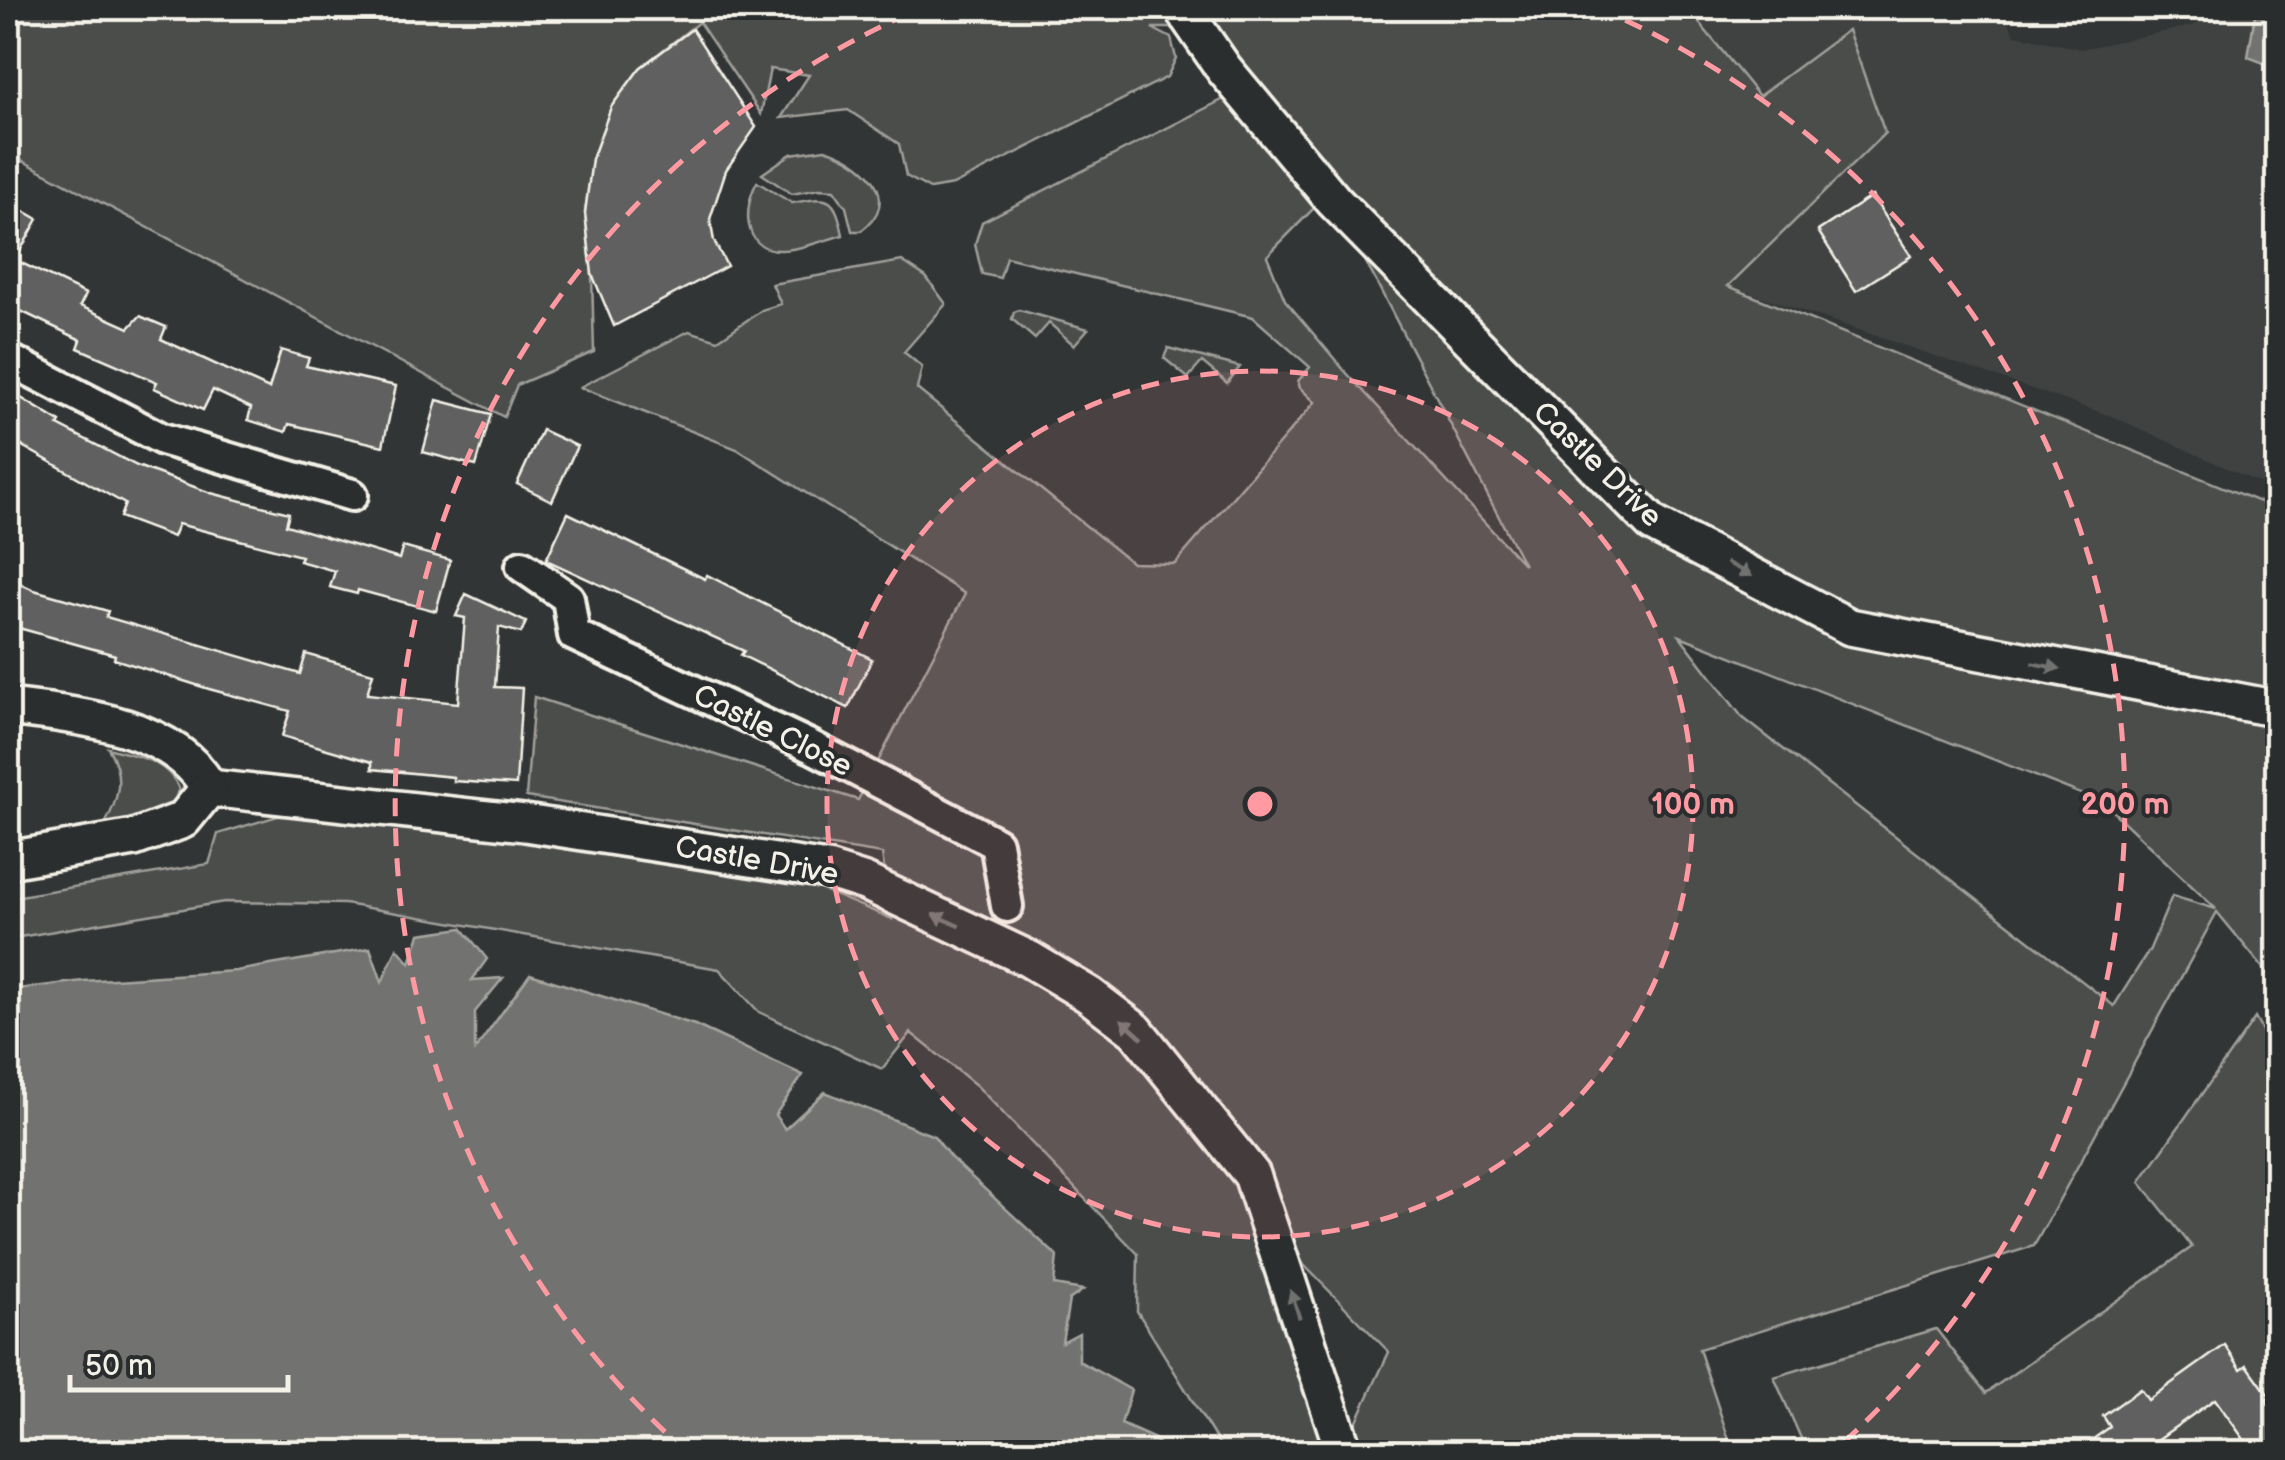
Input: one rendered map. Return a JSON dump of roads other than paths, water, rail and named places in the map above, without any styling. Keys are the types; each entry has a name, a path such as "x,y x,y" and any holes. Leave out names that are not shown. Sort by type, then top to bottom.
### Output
{"street":[{"name":"Castle Drive","path":"1182,8 1224,69 1334,201 1653,524 1850,627 2278,709"},
{"path":"8,359 162,439 352,495"},
{"name":"Castle Close","path":"522,566 568,598 574,635 812,746 996,843 1008,906"},
{"path":"8,707 117,726 165,745 187,758 208,788 184,820 134,838 8,860"},
{"name":"Castle Drive","path":"208,788 506,821 828,870 865,882 1029,959 1090,995 1136,1030 1252,1174 1344,1452"}]}
